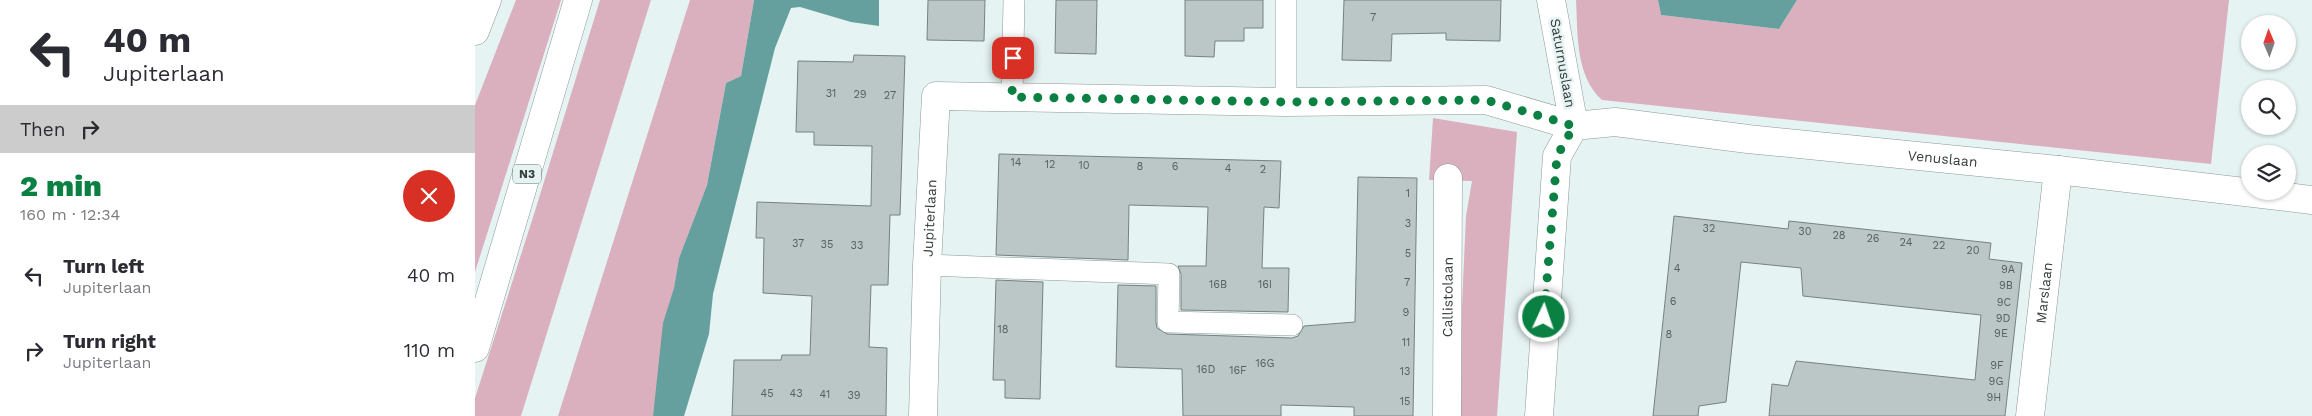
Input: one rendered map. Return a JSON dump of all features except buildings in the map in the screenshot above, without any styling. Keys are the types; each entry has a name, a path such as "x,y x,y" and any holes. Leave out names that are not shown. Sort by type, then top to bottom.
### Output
{"main road":[{"path":"475,31 487,0"},
{"name":"N3","path":"475,348 578,0"},
{"name":"Saturnuslaan","path":"1551,0 1558,48 1574,126"},
{"name":"Jupiterlaan","path":"923,416 927,265 936,96 1286,102 1486,100 1574,126"},
{"name":"Venuslaan","path":"1574,126 1615,122 1748,139 2058,170 2312,200"},
{"path":"1539,416 1557,156 1574,126"},
{"name":"Marslaan","path":"2030,416 2058,170"},
{"name":"Callistolaan","path":"1447,416 1448,178"}],"lane":[{"path":"1012,97 1015,0"},
{"path":"1285,0 1286,102"},
{"path":"927,265 1169,274 1168,322 1292,325"}],"shaded area":[{"path":"516,0 561,0 475,272 475,105"},
{"path":"600,0 651,0 521,416 475,416 475,398"},
{"path":"690,0 754,0 741,76 726,83 707,185 679,258 653,416 558,416"},
{"path":"1576,0 1658,0 1661,15 1779,29 1797,0 2229,0 2211,164 1602,100 1593,90 1582,66 1578,40"},
{"path":"1433,118 1517,132 1497,416 1457,416 1466,216 1472,181 1429,180"}],"water":[{"path":"754,0 879,0 879,26 851,22 800,7 791,8 775,48 713,294 709,334 684,416 653,416 663,323 674,288 679,258 707,185 726,83 741,76"},
{"path":"1658,0 1797,0 1779,29 1661,15"}],"route":[{"path":"1013,58 1012,97 1286,102 1486,100 1574,126 1557,156 1544,317"}]}
